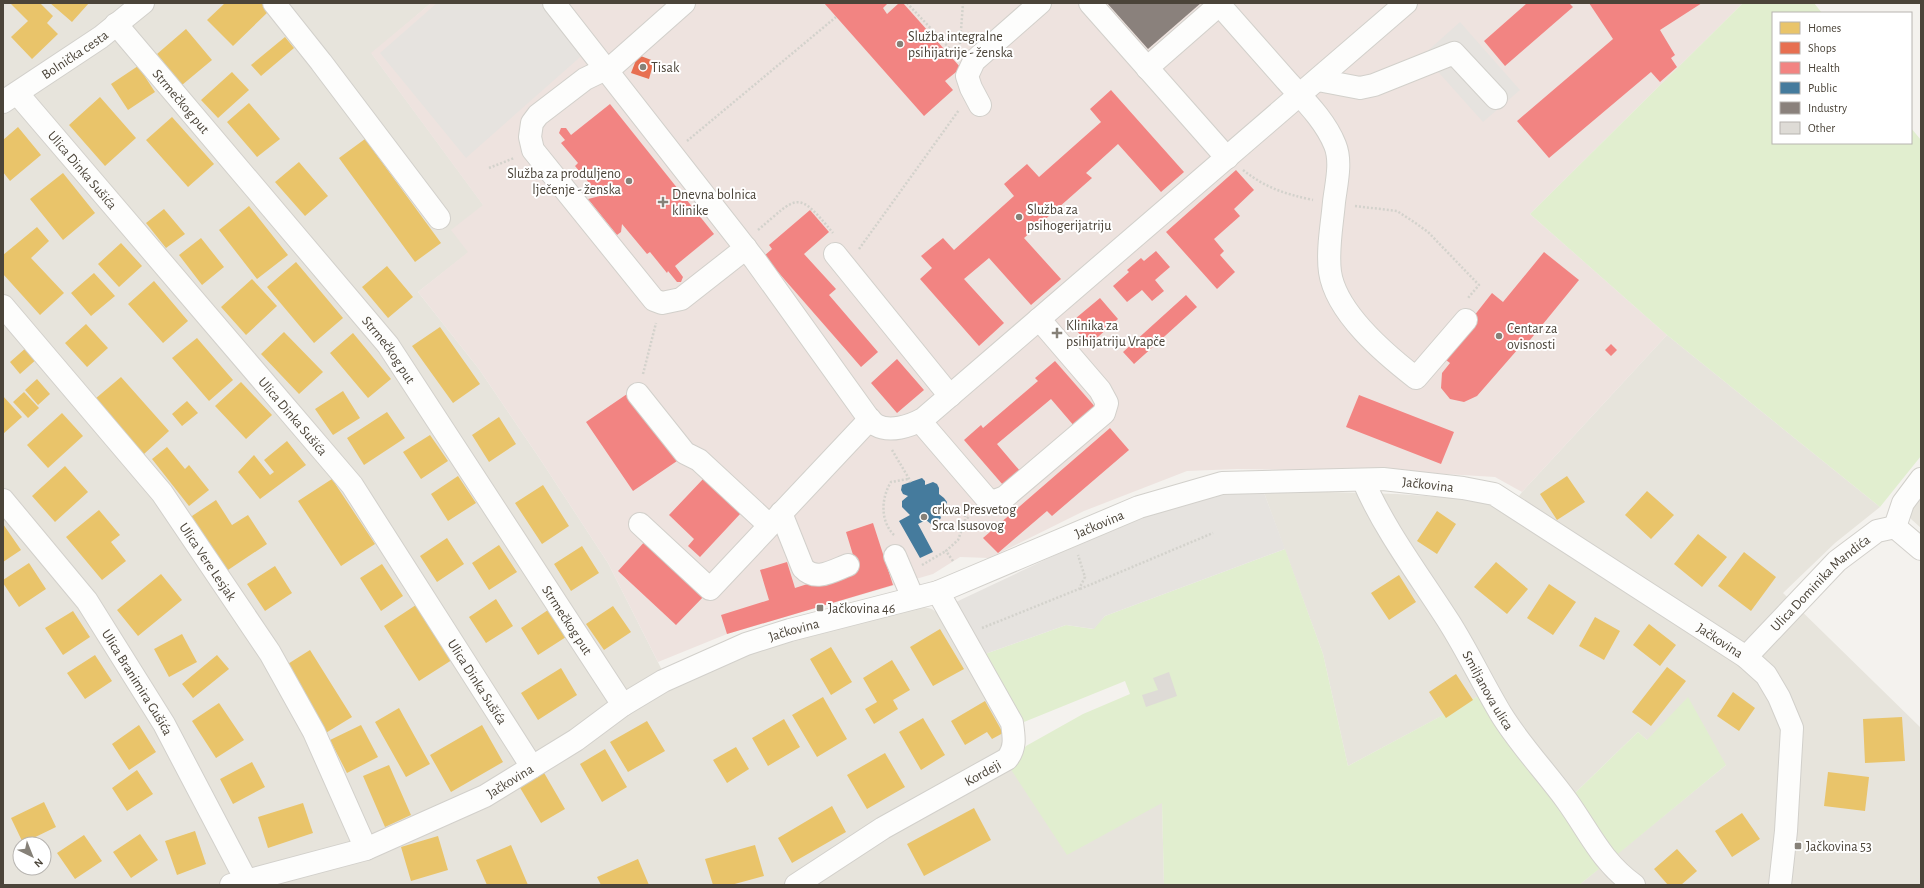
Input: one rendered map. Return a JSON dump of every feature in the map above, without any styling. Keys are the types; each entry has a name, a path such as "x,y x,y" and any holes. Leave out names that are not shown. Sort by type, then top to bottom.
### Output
{"street":[{"path":"274,3 321,62 439,218"},
{"path":"554,3 744,246 870,419 876,425 884,428 905,427 920,421 1406,3"},
{"path":"684,3 614,64 585,80 538,115 532,123 530,137 533,150 654,300 662,303 681,299 744,246"},
{"path":"976,98 967,76 974,61 1040,3"},
{"path":"1090,3 1227,158"},
{"name":"Bolnička cesta","path":"10,97 101,37 139,4"},
{"path":"1147,68 1219,4 1319,117 1336,147 1338,164 1330,272 1335,289 1349,313 1371,341 1389,358 1416,378 1466,320"},
{"name":"Strmečkog put","path":"116,24 388,345 623,705"},
{"path":"1318,80 1360,88 1374,85 1454,53 1496,98"},
{"name":"Ulica Dinka Sušića","path":"10,97 352,485 532,767"},
{"path":"840,260 950,396"},
{"name":"Ulica Vere Lesjak","path":"3,306 162,492 270,653 314,732 366,849"},
{"path":"920,421 987,499 995,501 1006,497 1104,412 1106,403 1100,390 1039,320"},
{"path":"638,394 685,453 700,460 775,519 803,568 809,575 816,576 848,565"},
{"path":"640,524 710,589 870,419"},
{"path":"1921,479 1903,503 1895,527 1921,549"},
{"name":"Smiljanova ulica","path":"1363,480 1385,524 1450,623 1502,715 1570,806 1605,859 1620,875 1634,885"},
{"name":"Jačkovina","path":"239,883 366,849 486,796 576,740 623,705 663,681 746,644 790,630 938,592 1139,507 1222,484 1391,480 1463,488 1494,494 1746,657 1766,675 1779,697 1792,728 1786,831 1780,885"},
{"name":"Ulica Branimira Gušića","path":"3,500 87,601 164,724 239,883"},
{"name":"Ulica Dominika Mandića","path":"1746,657 1837,561 1877,531 1895,527"},
{"path":"896,547 913,598"},
{"name":"Kordeji","path":"796,885 883,828 1007,760 1012,753 1015,740 1012,723 938,592"}],"path":[{"path":"907,3 952,51 960,50 963,3"},
{"path":"672,153 836,17"},
{"path":"840,260 976,98"},
{"path":"489,168 533,150"},
{"path":"1227,158 1260,183 1287,194 1334,204 1397,211 1428,232 1478,285 1458,311 1466,320"},
{"path":"744,246 789,204 796,201 803,202 810,207 833,233 840,260"},
{"path":"638,394 662,303"},
{"path":"894,454 911,482"},
{"path":"896,547 883,509 885,496 891,482 908,479"},
{"path":"920,566 946,551 958,540 965,521 987,499"},
{"path":"963,636 1213,533"},
{"path":"1072,536 1085,577 1079,589"},
{"path":"946,551 953,561"}],"shaded area":[{"path":"3,3 431,3 372,54 484,206 469,252 418,292 479,369 608,563 670,686 758,648 816,635 920,606 932,609 943,618 1005,724 1007,748 1162,803 1164,885 3,885"},
{"name":"Klinika za psihijatriju Vrapče","path":"431,3 1743,3 1530,214 1667,335 1522,492 1495,477 1395,471 1237,469 1187,471 1084,511 989,558 960,557 933,574 727,634 658,662 608,563 479,369 418,292 468,252 451,230 483,205 371,53"},
{"path":"437,3 547,3 587,51 466,158 380,53"},
{"path":"1460,22 1520,90 1483,122 1423,55"},
{"path":"1667,335 1880,507 1835,543 1783,593 1921,728 1921,885 1579,885 1726,765 1647,740 1638,732 1572,796 1492,689 1348,766 1323,654 1263,490 1397,494 1467,499 1487,502 1507,512 1522,492"},
{"path":"1921,489 1921,528 1911,519 1909,512"},
{"path":"1263,490 1285,549 1105,616 1094,629 1066,625 985,654 956,602 1070,548 1185,500"}],"green space":[{"path":"1743,3 1814,3 1821,12 1772,12 1772,144 1912,144 1912,129 1921,140 1921,456 1880,507 1667,335 1530,214"},
{"path":"1285,549 1323,654 1348,766 1484,693 1604,865 1579,885 1164,885 1162,803 1067,855 1010,768 1026,746 1083,714 1130,694 1125,681 1024,722 985,654 1066,625 1093,629 1105,616"},
{"path":"1688,697 1726,765 1613,858 1572,796 1638,732 1647,740"}],"building: Homes":[{"path":"10,3 40,3 53,16 47,23 58,34 32,59 11,37 28,21"},
{"path":"50,3 89,3 72,22"},
{"path":"225,3 261,3 269,11 233,46 207,20"},
{"path":"186,29 212,60 182,85 157,54"},
{"path":"285,37 294,48 261,76 251,65"},
{"path":"138,66 155,92 128,110 111,84"},
{"path":"232,72 249,90 218,118 201,100"},
{"path":"100,97 136,138 105,166 69,125"},
{"path":"249,103 280,139 257,157 227,122"},
{"path":"172,117 214,164 188,187 146,140"},
{"path":"18,127 41,155 10,181 3,172 3,140"},
{"path":"365,139 441,243 415,262 339,158"},
{"path":"299,162 328,196 305,216 275,182"},
{"path":"63,173 95,213 63,240 30,199"},
{"path":"249,206 288,255 257,279 219,230"},
{"path":"164,209 185,234 166,248 146,223"},
{"path":"37,227 49,241 31,258 64,293 40,315 3,274 3,255"},
{"path":"201,238 224,267 202,285 179,255"},
{"path":"121,243 142,266 119,287 98,264"},
{"path":"296,262 343,318 314,343 267,287"},
{"path":"387,266 413,297 388,318 362,287"},
{"path":"94,273 115,296 91,316 71,293"},
{"path":"252,279 277,306 246,335 221,307"},
{"path":"154,281 188,321 163,343 128,304"},
{"path":"86,324 108,348 87,367 65,343"},
{"path":"440,327 480,384 453,403 412,346"},
{"path":"284,332 323,372 299,394 261,354"},
{"path":"353,333 391,379 368,398 330,353"},
{"path":"197,338 233,380 209,401 172,358"},
{"path":"27,347 38,358 20,374 10,362"},
{"path":"121,377 169,431 144,454 95,399"},
{"path":"37,379 50,394 38,405 25,390"},
{"path":"241,382 272,415 246,439 215,406"},
{"path":"343,391 360,418 333,435 315,409"},
{"path":"24,392 39,408 28,418 13,402"},
{"path":"3,396 22,417 3,434"},
{"path":"187,401 198,413 182,426 172,414"},
{"path":"387,412 405,438 364,465 347,438"},
{"path":"62,413 83,436 48,468 27,445"},
{"path":"499,417 516,444 489,462 472,435"},
{"path":"430,435 448,461 421,479 403,452"},
{"path":"287,441 306,465 260,499 238,472 254,455 270,475 274,472 264,460"},
{"path":"167,447 185,469 189,465 209,490 189,506 152,459"},
{"path":"65,466 88,492 55,522 32,496"},
{"path":"458,476 476,503 448,521 431,494"},
{"path":"1567,476 1585,502 1557,520 1540,494"},
{"path":"332,479 375,544 341,566 298,501"},
{"path":"543,485 569,526 542,544 515,503"},
{"path":"1647,491 1674,515 1651,539 1625,515"},
{"path":"216,500 232,525 248,515 267,544 225,572 189,518"},
{"path":"99,510 120,535 111,542 126,561 102,580 66,537"},
{"path":"1437,511 1456,524 1437,554 1417,541"},
{"path":"3,524 21,550 3,562"},
{"path":"1698,534 1727,557 1702,587 1674,564"},
{"path":"447,538 464,564 437,582 420,556"},
{"path":"499,545 517,572 489,590 472,563"},
{"path":"582,546 599,573 571,591 554,564"},
{"path":"1744,552 1776,577 1751,611 1718,586"},
{"path":"1496,562 1528,589 1507,614 1474,587"},
{"path":"29,563 46,589 19,607 3,583 3,580"},
{"path":"382,564 403,596 381,611 360,578"},
{"path":"275,566 292,593 265,611 247,584"},
{"path":"161,574 182,600 138,636 117,610"},
{"path":"1399,575 1416,602 1389,620 1371,593"},
{"path":"1549,584 1576,602 1553,635 1527,618"},
{"path":"496,599 513,626 486,643 469,617"},
{"path":"419,603 455,658 419,681 384,626"},
{"path":"613,606 631,632 604,650 586,624"},
{"path":"548,610 566,637 538,655 521,628"},
{"path":"73,611 90,637 63,655 45,628"},
{"path":"1595,617 1620,631 1604,660 1579,646"},
{"path":"1649,624 1676,645 1660,666 1633,645"},
{"path":"940,629 964,669 933,686 910,647"},
{"path":"182,634 197,662 169,677 154,649"},
{"path":"831,647 852,682 831,695 810,659"},
{"path":"310,650 352,717 324,734 283,667"},
{"path":"95,655 112,681 85,699 67,673"},
{"path":"217,655 229,669 193,698 182,684"},
{"path":"892,660 910,690 893,700 898,709 874,724 865,709 877,702 863,678"},
{"path":"1667,667 1686,681 1651,726 1632,712"},
{"path":"561,668 577,695 538,720 521,693"},
{"path":"1456,674 1473,700 1446,718 1429,692"},
{"path":"1733,692 1755,708 1739,731 1717,716"},
{"path":"823,697 847,739 817,757 792,715"},
{"path":"985,701 1003,733 992,739 987,732 965,745 951,721"},
{"path":"219,703 244,740 216,758 192,721"},
{"path":"399,708 430,764 406,777 375,722"},
{"path":"1902,717 1905,761 1865,763 1863,719"},
{"path":"923,718 945,755 921,770 899,732"},
{"path":"784,719 800,747 768,766 752,738"},
{"path":"647,721 665,751 628,772 610,742"},
{"path":"139,725 156,752 129,770 112,744"},
{"path":"361,725 378,757 347,773 330,740"},
{"path":"482,725 503,762 451,792 430,755"},
{"path":"736,747 749,769 727,783 713,760"},
{"path":"605,749 627,787 602,802 580,764"},
{"path":"885,753 905,787 867,809 847,775"},
{"path":"252,762 265,787 233,804 220,779"},
{"path":"389,765 411,815 385,827 363,776"},
{"path":"137,770 153,794 127,811 112,788"},
{"path":"543,771 565,809 541,823 519,786"},
{"path":"1828,772 1869,777 1865,811 1824,806"},
{"path":"44,802 56,827 37,836 20,836 11,818"},
{"path":"303,803 313,833 268,848 258,817"},
{"path":"832,806 846,832 792,863 778,838"},
{"path":"974,808 991,840 924,876 907,844"},
{"path":"1742,813 1760,839 1732,857 1715,831"},
{"path":"195,831 206,864 177,875 165,841"},
{"path":"140,834 158,860 131,878 113,852"},
{"path":"84,835 102,861 75,879 57,853"},
{"path":"438,836 448,870 411,881 401,847"},
{"path":"511,845 528,885 487,885 476,860"},
{"path":"755,845 764,876 731,885 713,885 705,859"},
{"path":"1677,849 1697,871 1681,885 1668,885 1654,869"},
{"path":"638,859 649,885 601,885 597,877"}],"building: Shops":[{"name":"Tisak","path":"638,55 654,61 649,79 631,73"}],"building: Health":[{"name":"Služba integralne psihijatrije - ženska","path":"824,3 888,3 883,8 887,14 899,3 903,3 961,68 945,81 953,90 924,116"},
{"path":"1527,3 1572,3 1570,4 1573,7 1505,66 1484,41"},
{"path":"1589,3 1702,3 1660,30 1675,55 1671,58 1677,67 1660,82 1651,72 1549,158 1517,121 1613,39"},
{"name":"Služba za psihogerijatriju","path":"1111,90 1184,172 1161,192 1118,144 1086,173 1092,178 1024,238 1061,279 1031,305 989,258 964,279 1004,323 979,346 920,279 932,268 921,256 943,238 954,250 1014,196 1004,184 1027,164 1039,177 1101,122 1090,109"},
{"name":"Služba za produljeno lječenje - ženska","path":"610,104 714,234 675,266 683,277 681,282 677,282 668,271 667,273 650,252 647,254 622,224 621,232 617,235 588,199 600,196 575,166 578,163 561,143 565,140 559,133 561,128 566,128 571,135"},
{"path":"1236,170 1254,190 1234,209 1240,216 1214,239 1224,251 1220,255 1235,272 1217,289 1166,232"},
{"path":"810,210 829,232 804,254 836,289 829,295 878,352 861,367 764,256 772,249 769,245"},
{"path":"1156,251 1170,267 1155,280 1164,291 1152,301 1142,290 1127,302 1113,286 1129,272 1127,270 1141,258 1144,261"},
{"name":"Centar za ovisnosti","path":"1544,252 1579,280 1521,351 1518,349 1477,396 1464,402 1450,399 1441,388 1442,373 1450,363 1446,360 1470,321 1492,293 1503,302"},
{"path":"1186,295 1197,307 1134,364 1123,352"},
{"path":"1100,298 1118,319 1089,345 1070,323"},
{"path":"1611,344 1617,350 1611,356 1605,350"},
{"path":"897,359 924,390 897,413 871,383"},
{"path":"1055,361 1097,409 1075,427 1051,399 997,444 1020,471 1003,485 964,440 981,425 983,428 1038,381 1035,378"},
{"path":"630,392 677,461 633,491 586,422"},
{"path":"1359,395 1454,432 1441,464 1346,427"},
{"path":"1110,428 1129,450 1052,516 1047,511 998,553 983,538"},
{"path":"704,478 741,513 700,557 688,546 694,539 669,515"},
{"path":"873,523 893,585 727,634 721,615 769,600 760,570 787,562 795,588 857,568 846,532"},
{"path":"647,539 706,594 676,625 618,571"}],"building: Public":[{"name":"crkva Presvetog Srca Isusovog","path":"922,478 925,481 925,485 933,482 937,484 939,494 947,502 945,507 939,512 941,518 936,524 931,524 926,520 918,524 933,552 920,558 899,521 910,515 902,507 902,501 908,496 903,494 901,490 902,485"}],"building: Industry":[{"path":"1107,3 1201,3 1148,49"}],"building: Other":[{"path":"1169,672 1177,696 1146,707 1142,695 1158,690 1153,678"}],"place":[{"name":"Služba integralne psihijatrije - ženska","path":"900,44"},
{"name":"Tisak","path":"643,67"},
{"name":"Služba za produljeno lječenje - ženska","path":"629,181"},
{"name":"Dnevna bolnica klinike","path":"663,202"},
{"name":"Služba za psihogerijatriju","path":"1019,217"},
{"name":"Klinika za psihijatriju Vrapče","path":"1057,333"},
{"name":"Centar za ovisnosti","path":"1499,336"},
{"name":"crkva Presvetog Srca Isusovog","path":"924,517"},
{"name":"Jačkovina 46","path":"820,608"},
{"name":"Jačkovina 53","path":"1798,846"}]}
